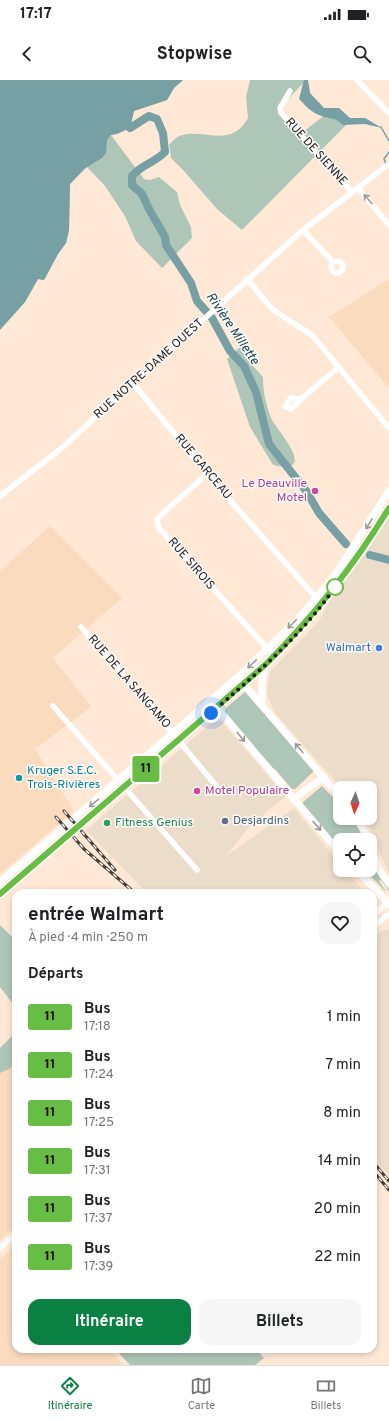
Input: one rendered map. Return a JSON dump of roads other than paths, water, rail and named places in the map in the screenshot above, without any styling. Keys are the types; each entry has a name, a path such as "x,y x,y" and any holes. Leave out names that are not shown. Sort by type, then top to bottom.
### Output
{"main road":[{"path":"0,882 238,678 267,650 334,578 389,491"},
{"path":"0,894 125,788 265,665 322,604 369,541 389,508"},
{"path":"262,705 262,683 265,665"},
{"path":"238,678 333,788"},
{"path":"211,701 333,845"},
{"path":"294,799 324,778"},
{"path":"377,865 389,884"},
{"path":"364,877 375,889"},
{"path":"377,891 389,903"}],"street":[{"path":"357,80 389,113"},
{"name":"RUE DE SIENNE","path":"290,91 280,108 281,113 352,192"},
{"name":"RUE NOTRE-DAME OUEST","path":"0,496 63,447 204,320 247,279 303,230 387,166"},
{"name":"RUE DE SIENNE","path":"358,188 389,225"},
{"path":"303,230 332,262"},
{"path":"247,279 273,310 312,335 389,428"},
{"path":"301,398 339,366"},
{"name":"RUE GARCEAU","path":"133,383 207,474 322,604"},
{"name":"RUE SIROIS","path":"207,474 163,513 157,520 159,528 274,656"},
{"name":"RUE DE LA SANGAMO","path":"81,627 173,733 222,793"},
{"path":"53,706 197,870"},
{"path":"377,912 389,903"},
{"path":"377,924 389,914"},
{"path":"0,1248 12,1238"}],"water":[{"path":"0,80 183,80 174,88 167,100 134,111 130,128 111,135 107,140 106,153 102,158 84,169 70,184 69,230 66,243 58,254 44,280 38,279 25,302 0,330"},
{"path":"304,80 308,80 310,93 324,108 339,108 350,118 365,118 382,128 365,124 343,125 336,120 316,114 299,99"}],"waterway":[{"name":"Rivière Millette","path":"130,128 149,116 157,119 163,133 165,152 136,172 132,176 132,185 142,194 165,237 166,245 191,283 197,301 212,318 230,351 244,366 256,392 269,444 307,492 319,513 346,544"},
{"path":"381,127 389,141"},
{"path":"386,164 384,159 389,152"},
{"name":"Rivière Millette","path":"370,555 389,560"}],"railway":[{"path":"64,811 115,870"},
{"path":"56,817 84,849 130,889"},
{"path":"377,1167 389,1181"},
{"path":"377,1176 389,1190"}],"place":[{"name":"Le Deauville Motel","path":"315,491"},
{"name":"Walmart","path":"379,648"},
{"name":"Kruger S.E.C. Trois-Rivières","path":"19,778"},
{"name":"Motel Populaire","path":"197,791"},
{"name":"Desjardins","path":"225,821"},
{"name":"Fitness Genius","path":"107,823"}]}
